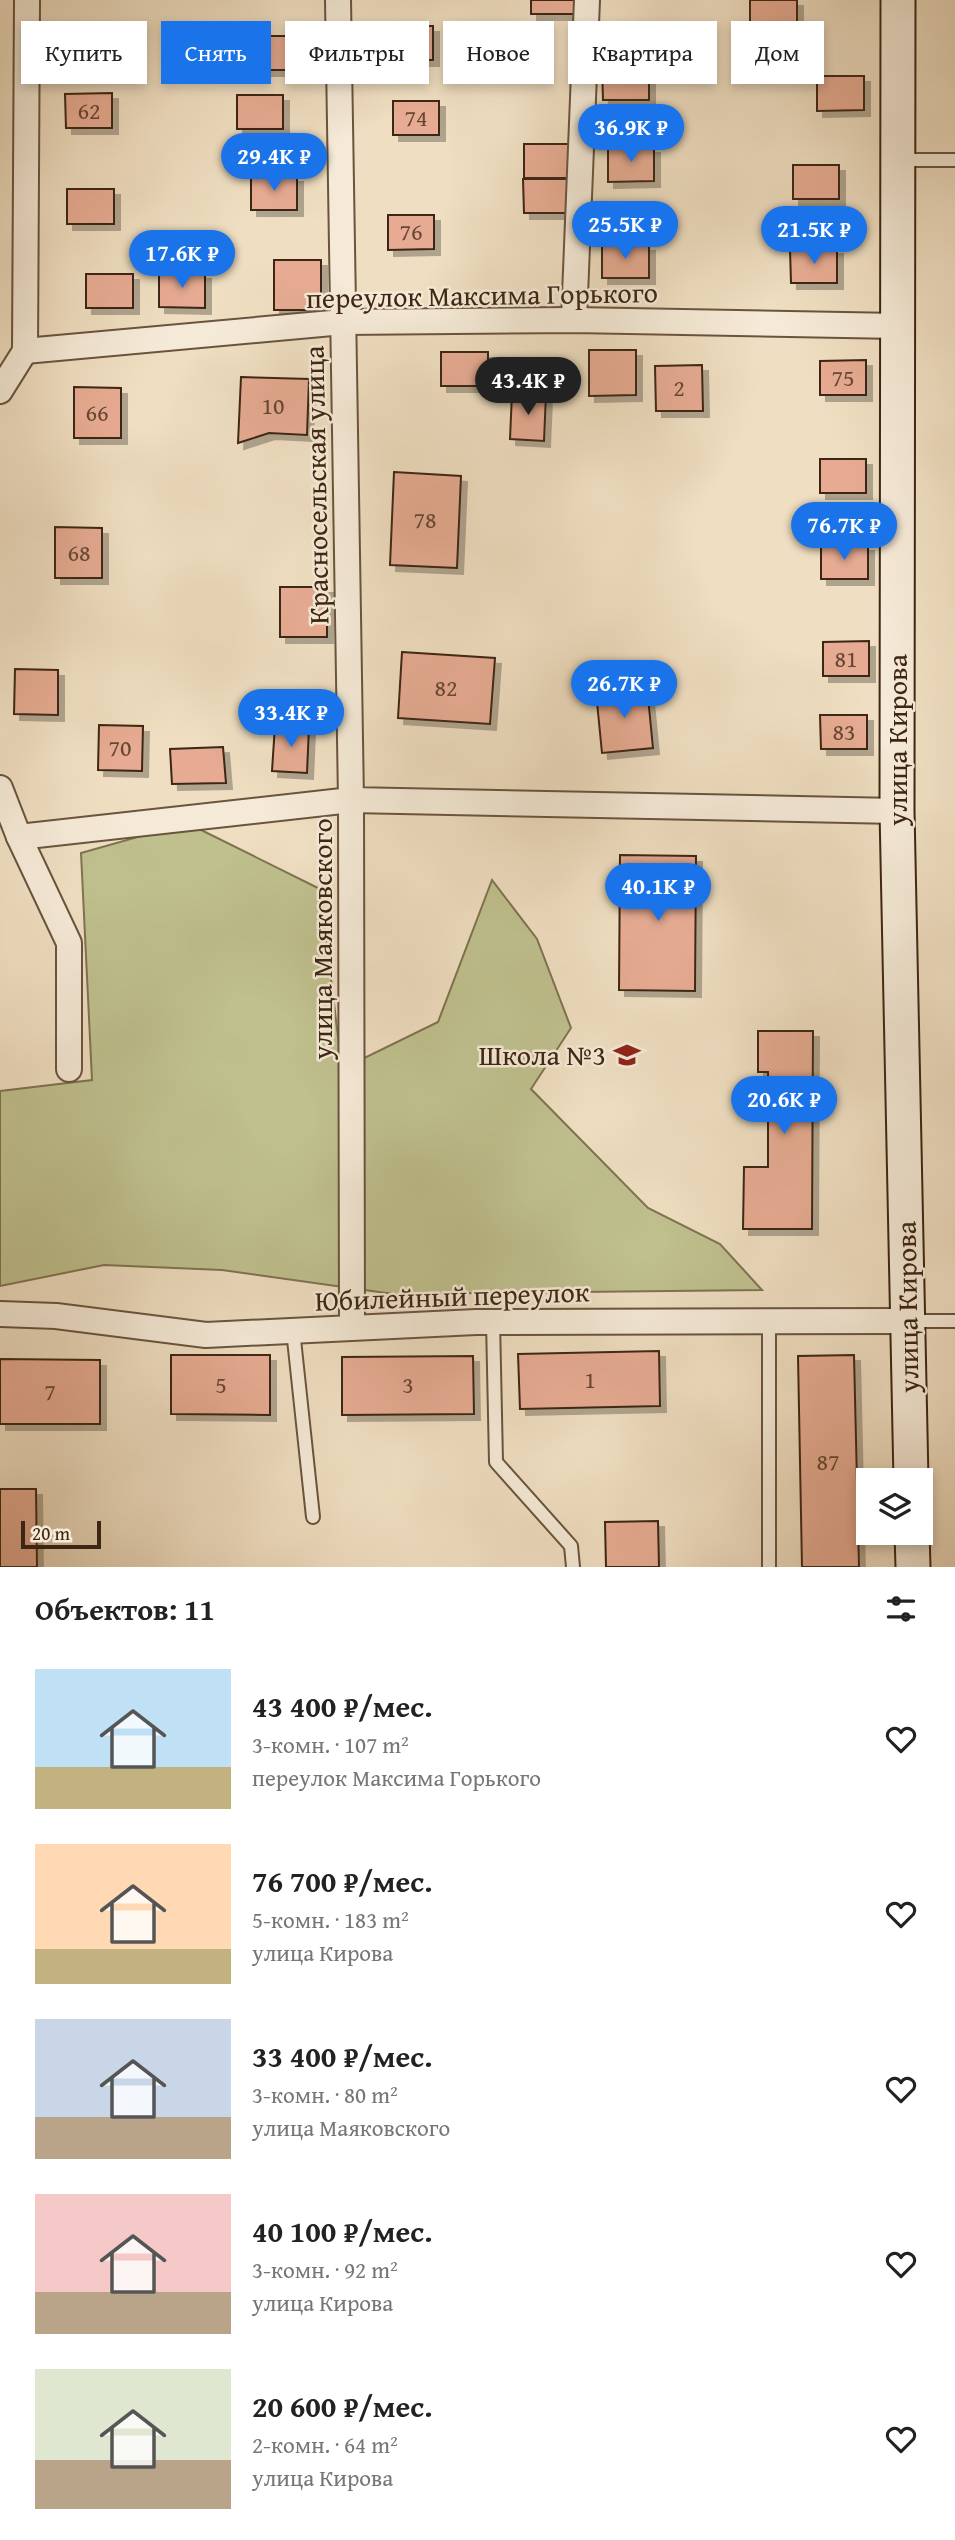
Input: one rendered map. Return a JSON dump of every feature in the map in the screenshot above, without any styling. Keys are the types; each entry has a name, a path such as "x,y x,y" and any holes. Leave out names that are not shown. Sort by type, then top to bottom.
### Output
{"street":[{"path":"0,391 25,351 27,0"},
{"name":"Красносельская улица","path":"338,0 351,800"},
{"path":"574,320 587,0"},
{"name":"улица Кирова","path":"898,0 897,811 911,1468"},
{"name":"переулок Максима Горького","path":"25,351 342,322 574,320 898,326"},
{"path":"0,788 19,837 69,943 69,1069"},
{"path":"351,800 897,811"},
{"name":"улица Маяковского","path":"19,837 351,800 352,1327"},
{"name":"Юбилейный переулок","path":"0,1314 56,1316 206,1335 493,1321 907,1321"},
{"path":"912,1545 913,1567"}],"lane":[{"path":"898,160 955,160"},
{"path":"493,1321 496,1462 571,1546 573,1567"},
{"path":"769,1321 769,1567"},
{"path":"907,1321 955,1321"},
{"path":"293,1330 313,1517"}],"green space":[{"path":"187,823 320,889 342,1069 438,1022 492,880 537,939 571,1028 531,1089 648,1208 720,1244 762,1290 393,1294 222,1270 104,1265 0,1286 0,1091 92,1080 81,853"}],"building":[{"path":"531,0 578,0 578,14 531,14"},
{"path":"750,0 797,0 797,21 750,21"},
{"path":"429,26 433,26 433,60 429,60"},
{"path":"271,36 285,36 285,70 271,70"},
{"path":"824,76 864,76 864,110 817,111 817,84 824,84"},
{"path":"603,84 649,84 649,100 603,100"},
{"path":"112,93 112,128 66,128 65,94"},
{"path":"237,95 283,95 283,129 237,129"},
{"path":"393,101 439,101 439,135 393,135"},
{"path":"524,144 570,144 571,178 524,178"},
{"path":"608,147 654,147 654,181 608,182"},
{"path":"793,165 839,165 839,199 793,199"},
{"path":"251,176 297,176 297,210 251,210"},
{"path":"523,179 570,179 570,213 524,213"},
{"path":"67,189 114,189 114,224 67,224"},
{"path":"388,215 434,215 434,249 388,250"},
{"path":"602,244 649,245 649,278 602,278"},
{"path":"837,248 837,283 791,283 790,249"},
{"path":"274,260 321,260 321,310 274,310"},
{"path":"159,273 205,273 205,308 159,307"},
{"path":"86,274 133,274 133,308 86,308"},
{"path":"589,350 636,350 636,395 589,396"},
{"path":"441,352 488,352 488,386 441,386"},
{"path":"866,360 866,395 820,395 820,361"},
{"path":"702,365 703,411 656,411 655,366"},
{"path":"241,377 309,379 307,435 269,433 238,443"},
{"path":"74,387 121,388 121,438 74,438"},
{"path":"512,393 546,394 544,441 510,439"},
{"path":"820,459 866,459 866,493 820,493"},
{"path":"394,472 461,476 457,568 390,565"},
{"path":"55,527 102,528 102,578 55,578"},
{"path":"821,545 868,545 868,579 821,579"},
{"path":"280,587 327,587 327,637 280,637"},
{"path":"869,641 869,676 823,676 823,642"},
{"path":"402,652 495,658 490,724 398,718"},
{"path":"15,669 58,670 58,715 14,714"},
{"path":"647,687 653,748 602,753 596,692"},
{"path":"820,715 867,715 867,749 821,749"},
{"path":"99,725 143,726 142,771 98,770"},
{"path":"275,725 309,727 307,773 272,771"},
{"path":"223,747 226,783 172,784 170,749"},
{"path":"620,855 696,856 695,991 619,990"},
{"path":"758,1031 813,1031 812,1229 743,1229 744,1167 768,1167 768,1072 758,1072"},
{"path":"659,1351 660,1406 520,1409 518,1354"},
{"path":"171,1355 270,1355 270,1415 171,1414"},
{"path":"854,1355 856,1545 858,1545 859,1567 802,1567 798,1356"},
{"path":"473,1356 474,1414 342,1415 342,1357"},
{"path":"0,1359 100,1360 100,1424 0,1424"},
{"path":"0,1489 36,1489 37,1567 0,1567"},
{"path":"658,1521 659,1567 606,1567 605,1522"}],"place":[{"name":"Школа №3","path":"627,1055"}]}
